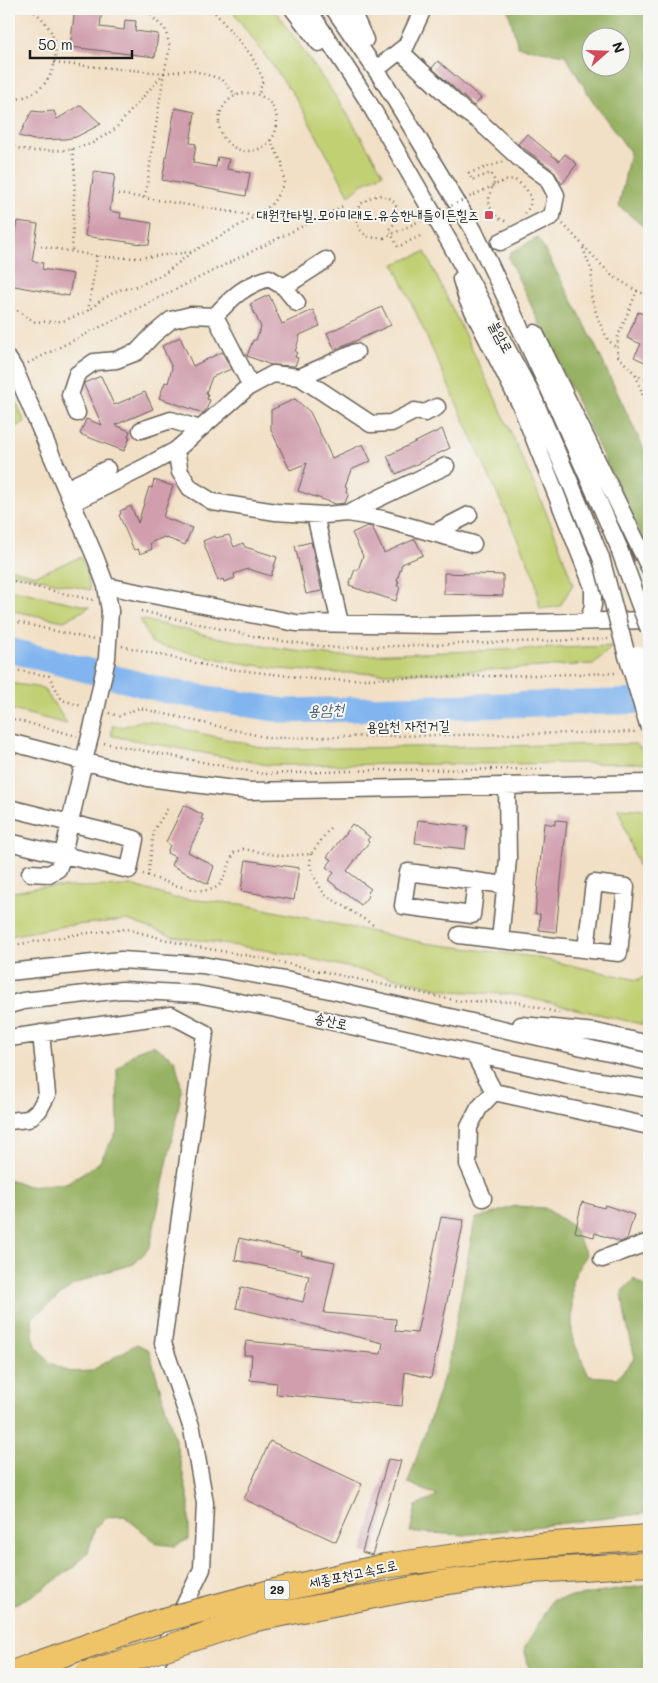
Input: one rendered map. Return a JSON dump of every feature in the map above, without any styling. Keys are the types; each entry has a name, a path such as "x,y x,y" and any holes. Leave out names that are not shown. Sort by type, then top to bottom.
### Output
{"highway":[{"name":"세종포천고속도로","path":"10,1674 156,1622 266,1593 385,1566 528,1546 649,1537"},
{"name":"세종포천고속도로","path":"86,1674 251,1620 441,1583 531,1571 649,1564"}],"street":[{"path":"293,9 366,98"},
{"name":"불암로","path":"308,9 366,98 450,243 533,397 601,558 649,687"},
{"name":"불암로","path":"334,9 385,83 474,230 549,389 620,550 649,630"},
{"path":"348,9 356,20 385,83"},
{"path":"378,68 406,46 423,9"},
{"path":"400,51 464,112 480,122 519,158 547,178 556,195 552,216 500,242"},
{"path":"474,230 508,279 649,567"},
{"path":"450,243 467,299 521,406 593,587 593,605 589,621"},
{"path":"284,288 326,260"},
{"path":"77,413 70,395 77,374 94,362 116,360 137,352 171,320 190,315 215,316 234,296 252,284 269,278 284,288 297,303"},
{"path":"215,316 251,386"},
{"path":"300,377 356,352"},
{"path":"12,365 106,586 110,612 107,658 63,855 58,869 49,874 30,873"},
{"path":"69,496 144,468 176,450 251,386 274,374 300,377 371,424 390,423 415,411 425,413 437,407"},
{"path":"141,430 171,420 200,430"},
{"path":"176,450 180,472 190,488 213,502 276,512 315,515 348,513 383,520 473,544"},
{"path":"348,513 446,466"},
{"path":"69,496 107,469"},
{"path":"315,515 340,623"},
{"path":"434,533 470,515"},
{"path":"620,550 649,612"},
{"path":"601,558 644,730"},
{"path":"106,586 296,624 437,625 649,620"},
{"path":"9,742 148,778 249,791 649,783"},
{"path":"500,940 508,859 506,786"},
{"path":"9,808 135,839 129,870 9,842"},
{"path":"476,881 472,915 403,906 408,872 476,881 506,885"},
{"path":"459,935 586,950"},
{"path":"9,972 121,960 202,965 285,980 649,1062"},
{"name":"송산로","path":"9,1005 23,1001 122,990 197,994 276,1008 581,1078 649,1089"},
{"path":"9,1038 171,1015 205,1033 163,1343 192,1430 205,1504 202,1569 151,1674"},
{"path":"457,1019 596,1032 649,1044"},
{"path":"9,1121 28,1119 39,1110 47,1095 42,1033"},
{"path":"474,1054 494,1092 649,1126"},
{"path":"594,1079 649,1101"},
{"path":"483,1198 468,1164 469,1127 479,1108 494,1092"},
{"path":"602,1259 649,1242"}],"path":[{"path":"9,100 25,97 42,86 53,69 56,49 51,30 39,14 29,9"},
{"path":"135,9 150,14 165,29 170,47 164,73 145,198"},
{"path":"212,9 251,55 262,79 259,94"},
{"path":"54,62 164,73 191,70 221,79 236,95"},
{"path":"9,146 32,151 72,149 91,144 115,129 164,73"},
{"path":"244,92 259,94 272,103 278,117 276,133 266,145 252,152 237,150 224,140 218,126 220,110 229,98 236,95 244,92"},
{"path":"9,305 35,322 63,321 88,310 119,290 138,286 164,274 192,252 256,216 273,203 284,183 282,163 270,140"},
{"path":"72,149 75,171 72,252"},
{"path":"515,220 509,222 501,220 492,213 488,203 491,188 495,182 491,173 472,180 469,173 519,158"},
{"path":"420,236 398,247 392,235 390,229 396,224 398,218 397,209 393,201 386,196 378,194 370,196 359,206 356,221 364,234 371,238 384,238 393,233 465,199 492,187 501,182 513,179 529,191 531,200 528,210 520,217"},
{"path":"118,194 256,216"},
{"path":"12,365 343,206"},
{"path":"552,216 571,231 611,275 647,295"},
{"path":"41,246 97,256 137,258 192,252"},
{"path":"583,246 592,272 590,296 608,340 617,348"},
{"path":"88,310 97,256"},
{"path":"637,291 618,336 616,355 636,375 649,380"},
{"path":"636,375 649,414"},
{"path":"9,581 96,600"},
{"path":"9,620 96,640"},
{"path":"116,645 213,667 323,680 620,673"},
{"path":"9,670 49,676 62,700 90,708"},
{"name":"용암천 자전거길","path":"109,713 119,716 139,708 269,738 644,730"},
{"path":"9,718 264,774 379,770 554,769"},
{"path":"148,876 154,830 168,808"},
{"path":"330,828 311,854 310,865 314,878 324,894 375,926"},
{"path":"129,870 187,889 209,891 220,885 234,853 242,849 282,856 311,854"}],"green space":[{"path":"231,9 274,9 341,104 383,173 364,183 349,195 296,98"},
{"path":"508,9 649,9 649,231 619,206 630,152 594,103 565,55 518,47"},
{"path":"538,238 585,324 649,460 649,552 508,257 511,252"},
{"path":"425,252 501,410 552,526 573,584 560,606 540,609 535,578 394,264"},
{"path":"9,386 25,422 9,430"},
{"path":"81,557 87,571 90,590 9,572 9,568 36,575"},
{"path":"9,589 90,607 64,621 9,610"},
{"path":"140,619 219,638 279,649 335,656 613,646 593,664 437,673 337,673 279,669 218,659 152,644"},
{"path":"9,683 43,688 67,724 9,709"},
{"path":"143,720 269,749 636,744 649,758 649,763 268,765 112,736 112,726 122,727"},
{"path":"618,808 649,810 649,897"},
{"path":"135,886 174,898 241,904 425,943 534,957 637,980 649,975 649,1026 516,995 452,991 290,954 172,936 127,920 63,926 9,936 9,893 40,887"},
{"path":"153,1045 175,1060 182,1090 150,1247 134,1264 105,1272 73,1285 32,1318 34,1343 49,1362 69,1372 91,1371 137,1344 149,1350 177,1447 189,1502 189,1539 175,1546 158,1544 124,1516 107,1517 95,1528 88,1552 74,1567 39,1592 9,1607 9,1179 28,1186 66,1183 99,1163 118,1130 117,1069 136,1051"},
{"path":"515,1206 545,1208 572,1226 586,1254 572,1281 572,1338 589,1376 617,1378 635,1358 625,1316 622,1291 634,1279 649,1290 649,1513 465,1535 410,1532 416,1506 438,1496 408,1483 448,1365 475,1219"},
{"path":"649,1585 649,1674 531,1674 524,1649 552,1600"}],"building":[{"path":"75,9 102,9 100,27 124,30 125,20 136,21 135,31 158,34 155,57 70,47"},
{"path":"438,61 481,98 474,106 432,68"},
{"path":"81,105 101,124 76,137 65,139 34,140 19,136 32,111 54,111 57,119"},
{"path":"175,108 195,112 190,143 196,144 193,163 216,167 218,157 229,159 227,169 250,173 246,196 162,180"},
{"path":"527,134 559,161 565,154 577,164 562,184 553,170 518,144"},
{"path":"94,171 115,174 110,211 121,213 120,218 152,223 149,245 85,236"},
{"path":"17,221 38,224 32,261 43,263 42,269 73,274 69,296 9,285 9,267"},
{"path":"269,295 282,324 313,310 320,326 300,335 295,352 297,352 295,357 298,358 295,366 271,365 247,356 253,340 256,340 261,327 250,304"},
{"path":"382,307 391,325 335,350 327,333"},
{"path":"638,312 649,316 649,364 634,357 641,344 627,338"},
{"path":"180,337 193,366 222,352 231,369 212,377 206,393 208,394 207,399 210,400 203,413 159,398 165,382 168,383 172,368 162,346"},
{"path":"101,376 114,405 145,392 153,409 115,425 130,431 128,437 130,437 124,451 80,434 86,419 102,425 84,385 84,383"},
{"path":"295,399 310,412 332,458 363,444 371,461 351,470 345,486 347,487 346,492 349,493 345,503 336,504 298,491 307,463 290,470 271,430 271,410"},
{"path":"442,429 450,448 396,474 387,456"},
{"path":"154,480 173,486 163,517 192,528 185,545 164,537 150,543 152,549 140,554 138,549 134,550 119,515 121,514 120,511 131,506 138,523 149,487 152,488"},
{"path":"367,526 372,527 384,553 415,539 423,555 402,564 397,581 399,581 397,586 400,587 396,601 349,586 355,569 358,570 363,556 352,533"},
{"path":"229,535 234,547 243,543 245,547 277,557 271,576 248,569 234,574 235,578 224,582 223,579 218,581 203,541 215,536 216,538"},
{"path":"311,542 322,591 306,594 295,546"},
{"path":"444,573 503,575 503,596 444,594"},
{"path":"184,805 203,815 201,819 204,820 188,852 214,866 208,884 171,865 175,857 167,853 170,845 166,842"},
{"path":"418,820 468,826 465,849 415,843"},
{"path":"555,820 567,821 556,932 539,930 540,914 535,914 544,823 555,825"},
{"path":"352,824 370,837 367,840 369,842 347,871 371,889 361,905 328,880 334,873 326,867 332,860 327,857"},
{"path":"246,860 299,868 294,900 241,891"},
{"path":"582,1202 604,1208 605,1205 634,1215 627,1239 621,1242 595,1233 594,1237 575,1232"},
{"path":"441,1217 464,1220 431,1378 405,1372 402,1406 276,1394 277,1383 250,1380 252,1355 244,1355 246,1341 381,1354 383,1343 236,1308 241,1287 303,1302 309,1276 235,1260 239,1238 302,1252 301,1255 335,1262 324,1313 396,1319 395,1331 417,1333"},
{"path":"270,1441 362,1484 336,1542 244,1499"},
{"path":"388,1459 401,1461 372,1555 362,1552"}],"waterway":[{"name":"용암천","path":"9,650 166,691 286,711 649,701"}],"place":[{"name":"대원칸타빌.모아미래도.유승한내들이든힐즈","path":"489,215"}]}
